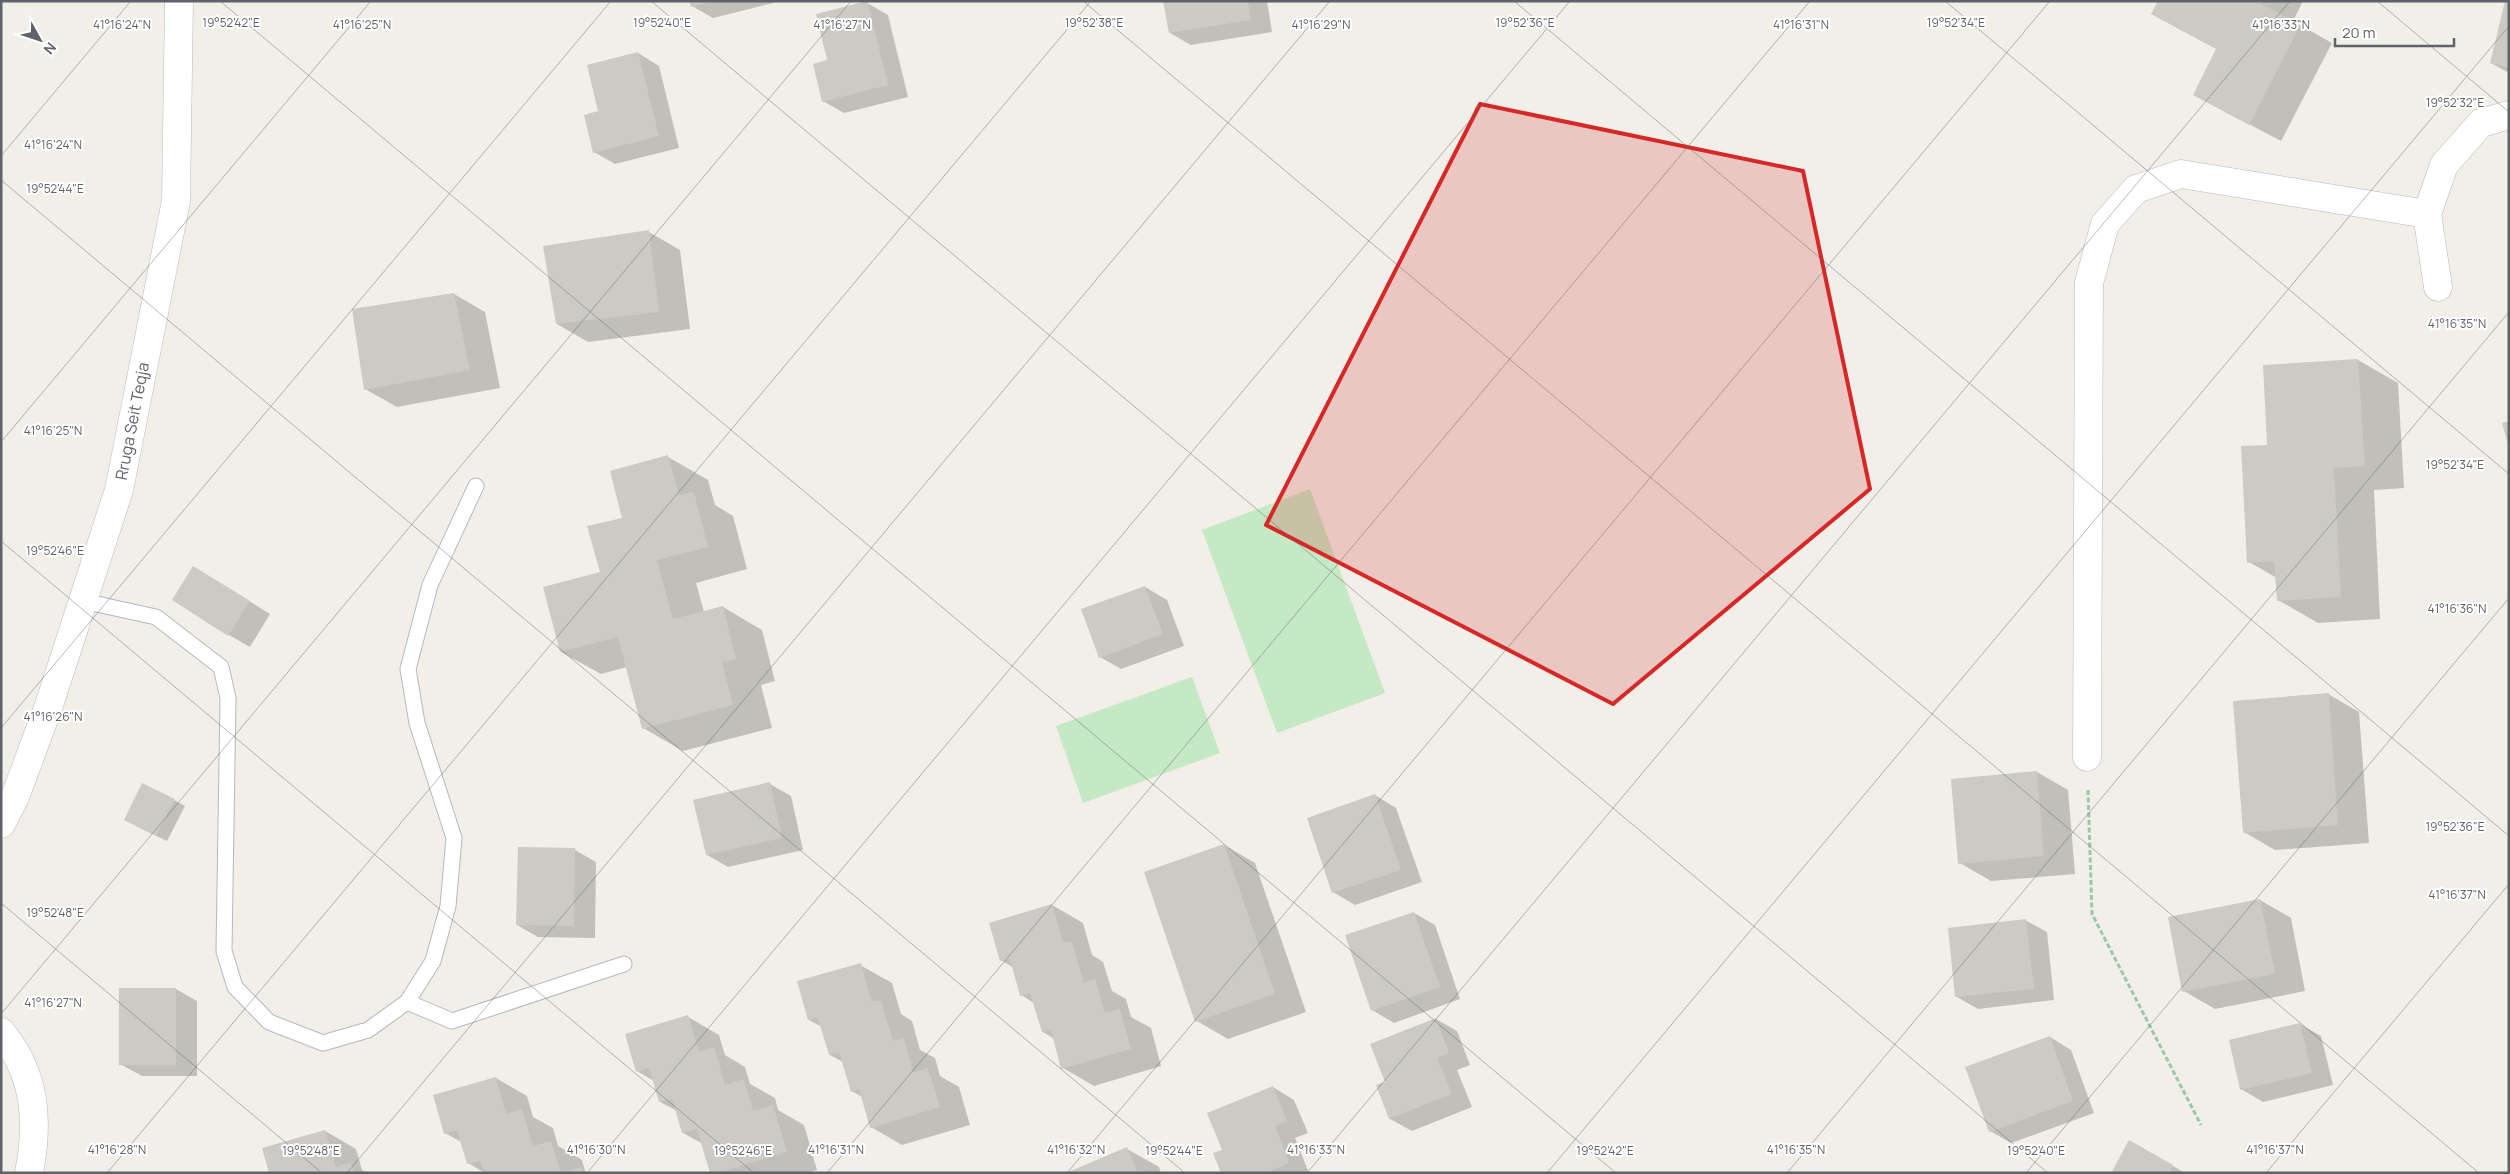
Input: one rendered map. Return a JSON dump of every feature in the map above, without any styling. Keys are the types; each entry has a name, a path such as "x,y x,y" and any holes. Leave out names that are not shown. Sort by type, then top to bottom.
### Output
{"street":[{"name":"Rruga Seit Teqja","path":"1,824 15,797 45,714 119,490 176,201 179,1"},
{"path":"2438,288 2427,214 2444,164 2480,122 2509,115"},
{"path":"2086,757 2089,283 2105,224 2136,189 2180,174 2427,214"},
{"path":"1,1032 16,1050 28,1077 34,1116 29,1173"}],"lane":[{"path":"83,601 156,617 221,667 228,698 224,951 235,987 269,1022 323,1043 368,1030 407,1002 433,961 448,906 454,838 417,723 408,668 430,585 476,486"},
{"path":"407,1002 452,1021 624,964"}],"path":[{"path":"2086,757 2092,914 2201,1125"}],"highlighted area":[{"path":"1480,104 1803,171 1870,489 1613,704 1266,525"}],"green space":[{"path":"1310,489 1385,693 1277,733 1202,530"},
{"path":"1192,677 1220,753 1083,803 1056,726"}],"building":[{"path":"689,1 711,1 711,2 691,7"},
{"path":"867,1 888,85 822,102 813,64 827,60 816,14"},
{"path":"1163,1 1248,1 1251,20 1169,33"},
{"path":"2158,1 2263,1 2261,4 2301,24 2249,125 2193,95 2216,49 2151,14"},
{"path":"2505,1 2509,1 2509,68 2490,63"},
{"path":"638,52 659,136 593,153 584,115 598,111 587,65"},
{"path":"649,230 659,312 556,324 543,246"},
{"path":"454,293 470,370 364,390 352,309"},
{"path":"2358,359 2365,466 2334,468 2341,597 2277,601 2274,561 2247,563 2241,446 2267,445 2263,365"},
{"path":"2509,421 2509,444 2508,444 2502,423"},
{"path":"668,455 679,495 694,492 708,547 657,560 673,619 723,606 736,659 722,662 733,705 642,729 618,637 560,652 543,587 600,572 587,526 622,518 610,471"},
{"path":"193,566 250,601 228,636 172,600"},
{"path":"1145,586 1163,634 1099,658 1081,609"},
{"path":"2329,693 2338,825 2243,833 2233,701"},
{"path":"2037,771 2044,856 1958,864 1951,779"},
{"path":"770,782 782,838 706,855 693,800"},
{"path":"142,783 175,799 156,836 124,820"},
{"path":"1375,794 1401,870 1332,893 1307,818"},
{"path":"1224,844 1275,994 1195,1022 1144,872"},
{"path":"518,847 575,848 574,926 516,925"},
{"path":"2260,899 2275,974 2182,992 2168,917"},
{"path":"1052,904 1063,942 1072,942 1084,983 1095,979 1105,1013 1120,1009 1131,1049 1061,1069 1051,1030 1042,1032 1030,993 1020,996 1010,959 1000,961 989,923"},
{"path":"1414,912 1440,987 1371,1011 1345,935"},
{"path":"2026,919 2034,989 1955,997 1948,928"},
{"path":"861,963 871,1001 881,1001 893,1041 904,1038 913,1072 928,1068 940,1107 870,1128 859,1089 851,1092 839,1052 829,1055 818,1018 808,1020 797,981"},
{"path":"119,988 176,988 176,1065 119,1065"},
{"path":"688,1015 699,1052 714,1047 725,1085 744,1079 753,1111 773,1105 787,1152 718,1173 710,1173 697,1129 682,1133 672,1099 659,1102 649,1068 636,1072 625,1034"},
{"path":"1436,1018 1449,1053 1437,1058 1452,1094 1389,1119 1376,1085 1385,1082 1370,1044"},
{"path":"2300,1023 2312,1073 2240,1090 2229,1040"},
{"path":"2050,1036 2073,1101 1989,1132 1965,1067"},
{"path":"496,1077 506,1114 522,1109 533,1146 551,1141 561,1173 484,1173 480,1161 467,1164 457,1130 444,1134 433,1095"},
{"path":"1273,1086 1287,1121 1275,1126 1289,1163 1266,1173 1221,1173 1213,1153 1222,1150 1207,1113"},
{"path":"325,1130 336,1167 351,1162 354,1173 269,1173 262,1148"},
{"path":"2129,1140 2173,1165 2169,1173 2111,1173"},
{"path":"1127,1147 1138,1173 1066,1173"},
{"path":"581,1167 583,1173 564,1173 564,1172"}]}
